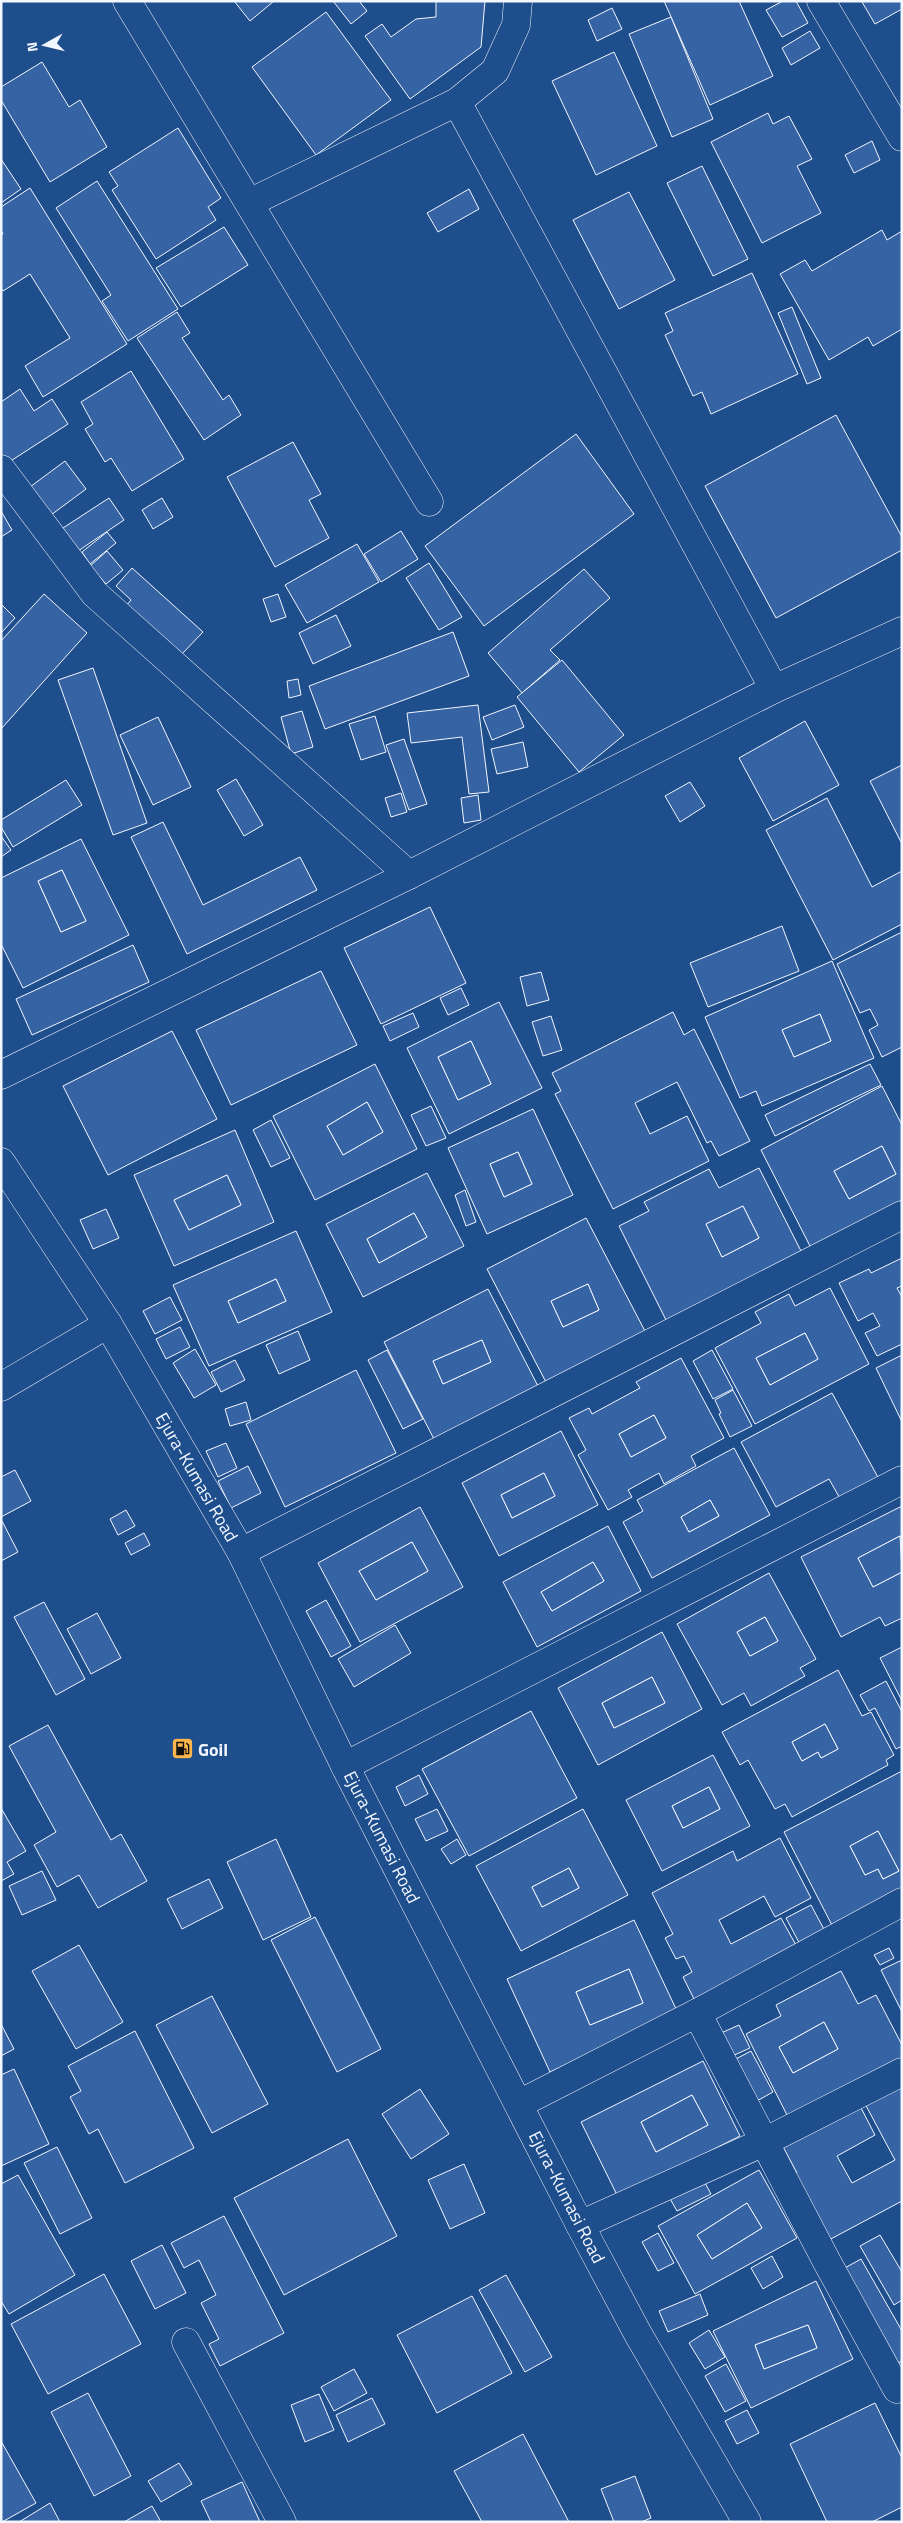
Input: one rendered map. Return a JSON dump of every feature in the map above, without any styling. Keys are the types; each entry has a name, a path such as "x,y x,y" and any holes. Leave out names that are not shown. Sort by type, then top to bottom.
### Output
{"street":[{"path":"127,1 430,502"},
{"path":"248,203 457,102 494,71 516,25 518,1"},
{"path":"821,1 902,137"},
{"path":"457,102 774,689"},
{"path":"1,469 95,594 409,875"},
{"path":"1,1075 409,875 774,689 902,631"},
{"name":"Ejura-Kumasi Road","path":"1,1162 108,1324 241,1552 345,1766 580,2225 638,2334 747,2522"},
{"path":"241,1552 902,1215"},
{"path":"1,1387 108,1324"},
{"path":"345,1766 902,1480"},
{"path":"519,2104 697,2013 902,1902"},
{"path":"697,2013 764,2142 900,2391"},
{"path":"580,2225 764,2142 902,2072"},
{"path":"186,2342 282,2522"}],"building":[{"path":"234,1 274,1 250,21"},
{"path":"333,1 359,1 367,11 351,24"},
{"path":"436,1 485,1 481,47 410,99 365,36 382,24 391,37 416,19 436,17"},
{"path":"664,1 739,1 773,76 710,105"},
{"path":"783,1 796,1 808,23 782,37 766,10"},
{"path":"902,1 902,9 875,24 862,2"},
{"path":"612,8 622,29 597,41 588,20"},
{"path":"326,12 391,100 316,155 252,67"},
{"path":"671,17 713,119 672,137 629,34"},
{"path":"810,31 820,48 791,65 782,48"},
{"path":"614,52 657,146 596,175 552,81"},
{"path":"42,62 69,107 80,100 107,147 50,182 1,100 1,87"},
{"path":"768,113 773,124 789,116 812,159 797,166 821,213 762,243 711,142"},
{"path":"178,128 221,198 208,207 216,220 156,259 112,190 118,186 109,172"},
{"path":"872,141 880,160 854,173 845,155"},
{"path":"1,159 21,189 1,203"},
{"path":"702,166 748,259 713,276 667,183"},
{"path":"97,181 178,309 128,341 102,301 111,295 56,208"},
{"path":"30,188 127,344 43,397 25,366 70,338 30,274 3,291 1,288 1,235 3,234 1,230 1,207"},
{"path":"469,189 479,209 438,232 427,213"},
{"path":"629,192 675,280 619,309 573,220"},
{"path":"224,227 248,265 181,307 156,268"},
{"path":"882,230 887,240 902,231 902,329 873,346 868,337 829,360 780,274 805,260 812,271"},
{"path":"752,273 798,374 711,414 702,392 693,396 665,335 673,331 665,313"},
{"path":"792,307 821,378 807,384 778,313"},
{"path":"177,312 190,333 182,338 223,400 229,395 241,415 204,440 137,338"},
{"path":"131,371 184,459 132,491 111,458 105,462 85,429 93,424 81,402"},
{"path":"20,389 34,411 52,399 68,424 6,464 1,457 1,402"},
{"path":"836,415 902,537 902,550 776,618 705,486"},
{"path":"576,434 634,514 484,626 425,546"},
{"path":"293,442 321,494 309,500 329,538 275,567 227,477"},
{"path":"65,461 86,489 51,515 30,487"},
{"path":"109,498 124,520 78,551 63,528"},
{"path":"162,498 173,517 153,529 142,510"},
{"path":"1,511 12,530 1,537"},
{"path":"401,531 418,559 381,582 364,554"},
{"path":"107,532 116,543 90,564 82,552"},
{"path":"357,544 379,582 307,623 285,585"},
{"path":"107,551 123,570 106,584 90,566"},
{"path":"429,563 462,617 439,630 406,578"},
{"path":"132,568 203,632 181,655 126,606 131,600 116,586"},
{"path":"584,569 610,598 550,650 560,660 522,693 488,653"},
{"path":"44,594 87,633 1,729 1,641"},
{"path":"278,594 286,617 271,622 263,599"},
{"path":"1,604 15,618 1,633"},
{"path":"336,615 351,646 313,664 299,633"},
{"path":"453,632 469,676 325,729 309,686"},
{"path":"562,660 624,735 579,772 517,697"},
{"path":"93,668 147,823 113,835 58,680"},
{"path":"298,679 301,695 289,698 287,681"},
{"path":"478,705 489,792 469,794 462,737 411,743 407,713"},
{"path":"515,705 524,727 492,740 483,717"},
{"path":"302,711 313,747 291,754 281,717"},
{"path":"375,716 386,752 361,760 349,724"},
{"path":"158,717 191,787 153,805 120,735"},
{"path":"805,721 839,785 773,821 739,758"},
{"path":"404,739 427,804 409,810 386,745"},
{"path":"523,742 528,767 497,774 491,749"},
{"path":"902,765 902,844 870,781"},
{"path":"236,779 263,825 244,836 217,790"},
{"path":"66,780 82,805 13,847 1,827 1,820"},
{"path":"690,782 705,806 680,822 665,796"},
{"path":"401,793 407,812 391,817 385,798"},
{"path":"478,795 481,820 464,823 461,798"},
{"path":"827,798 872,887 902,871 902,924 833,960 766,830"},
{"path":"163,822 203,905 300,857 317,890 187,954 131,837"},
{"path":"1,836 11,850 1,857"},
{"path":"81,839 129,935 23,988 1,944 1,878","holes":["62,870 86,921 61,932 38,881"]},
{"path":"62,870 86,921 61,932 38,881"},
{"path":"430,907 466,983 381,1024 344,948"},
{"path":"782,926 799,971 708,1007 690,963"},
{"path":"902,932 902,1047 882,1057 869,1030 878,1025 870,1009 860,1013 837,964"},
{"path":"133,945 149,982 32,1035 16,999"},
{"path":"832,961 874,1058 762,1106 756,1091 740,1098 705,1017","holes":["820,1014 831,1041 794,1057 782,1030"]},
{"path":"321,971 357,1045 231,1105 196,1030"},
{"path":"541,972 549,1000 527,1006 520,977"},
{"path":"461,988 469,1005 448,1015 440,998"},
{"path":"499,1002 542,1088 449,1134 407,1048","holes":["471,1041 491,1084 458,1100 438,1057"]},
{"path":"673,1012 684,1035 694,1029 750,1141 719,1156 711,1141 707,1143 677,1082 635,1103 650,1134 687,1116 709,1161 613,1209 555,1094 561,1091 552,1073"},
{"path":"413,1013 419,1027 390,1041 383,1026"},
{"path":"820,1014 831,1041 794,1057 782,1030"},
{"path":"551,1016 562,1050 543,1056 532,1022"},
{"path":"172,1031 217,1119 108,1175 63,1086"},
{"path":"471,1041 491,1084 458,1100 438,1057"},
{"path":"375,1064 417,1149 315,1200 273,1116","holes":["367,1102 383,1132 343,1155 327,1126"]},
{"path":"870,1064 881,1085 775,1136 765,1115"},
{"path":"882,1086 902,1125 902,1200 811,1248 761,1150","holes":["882,1146 896,1174 849,1199 834,1171"]},
{"path":"367,1102 383,1132 343,1155 327,1126"},
{"path":"431,1106 446,1138 426,1146 411,1115"},
{"path":"533,1109 573,1195 487,1234 448,1148","holes":["518,1152 532,1184 504,1197 490,1164"]},
{"path":"271,1120 290,1158 271,1167 253,1130"},
{"path":"235,1130 274,1222 174,1266 134,1175","holes":["227,1175 241,1205 189,1230 174,1200"]},
{"path":"882,1146 896,1174 849,1199 834,1171"},
{"path":"518,1152 532,1184 504,1197 490,1164"},
{"path":"759,1168 802,1253 667,1322 619,1226 649,1211 644,1202 709,1169 719,1188","holes":["743,1206 759,1238 722,1257 706,1224"]},
{"path":"427,1173 464,1246 363,1297 326,1224","holes":["414,1213 427,1237 379,1263 367,1239"]},
{"path":"227,1175 241,1205 189,1230 174,1200"},
{"path":"465,1190 476,1222 466,1226 455,1195"},
{"path":"743,1206 759,1238 722,1257 706,1224"},
{"path":"106,1209 119,1238 93,1249 80,1220"},
{"path":"414,1213 427,1237 379,1263 367,1239"},
{"path":"586,1218 647,1335 548,1386 487,1269","holes":["588,1284 599,1310 563,1327 551,1301"]},
{"path":"296,1231 332,1312 209,1366 173,1285","holes":["276,1279 286,1301 238,1323 228,1301"]},
{"path":"902,1258 902,1286 897,1288 902,1297 902,1344 877,1356 865,1333 880,1326 873,1313 858,1321 839,1283 869,1269 871,1273"},
{"path":"276,1279 286,1301 238,1323 228,1301"},
{"path":"588,1284 599,1310 563,1327 551,1301"},
{"path":"830,1288 869,1364 755,1424 715,1348 761,1323 755,1312 789,1294 795,1306","holes":["805,1333 818,1359 770,1385 756,1358"]},
{"path":"488,1289 540,1390 436,1443 384,1342","holes":["482,1340 491,1362 443,1384 433,1361"]},
{"path":"170,1297 182,1320 155,1334 143,1311"},
{"path":"180,1327 190,1347 166,1359 156,1339"},
{"path":"298,1331 310,1360 279,1374 266,1345"},
{"path":"805,1333 818,1359 770,1385 756,1358"},
{"path":"482,1340 491,1362 443,1384 433,1361"},
{"path":"195,1349 216,1385 194,1398 173,1363"},
{"path":"387,1350 423,1419 403,1429 368,1360"},
{"path":"712,1350 733,1389 713,1399 693,1361"},
{"path":"902,1355 902,1422 876,1368"},
{"path":"681,1358 724,1438 691,1456 696,1466 664,1484 659,1473 628,1490 632,1497 608,1510 578,1455 586,1450 569,1418 589,1408 592,1414 640,1388 636,1382","holes":["654,1415 666,1438 631,1457 619,1434"]},
{"path":"235,1360 245,1380 221,1392 211,1372"},
{"path":"356,1370 396,1453 285,1507 246,1424"},
{"path":"733,1390 752,1426 730,1437 719,1414 721,1413 715,1400"},
{"path":"832,1393 880,1481 842,1502 829,1479 776,1507 741,1442"},
{"path":"246,1402 251,1420 230,1426 225,1409"},
{"path":"654,1415 666,1438 631,1457 619,1434"},
{"path":"561,1431 598,1505 499,1556 462,1483","holes":["544,1473 555,1496 512,1518 501,1495"]},
{"path":"226,1443 237,1468 218,1477 206,1451"},
{"path":"734,1448 770,1515 652,1578 623,1522 643,1511 637,1500","holes":["710,1500 719,1516 689,1532 681,1517"]},
{"path":"248,1466 261,1493 231,1508 218,1481"},
{"path":"15,1470 31,1501 1,1517 1,1477"},
{"path":"544,1473 555,1496 512,1518 501,1495"},
{"path":"710,1500 719,1516 689,1532 681,1517"},
{"path":"902,1506 902,1540 900,1536 858,1558 873,1587 902,1572 902,1618 885,1626 880,1617 841,1637 801,1557"},
{"path":"420,1507 463,1587 360,1642 318,1563","holes":["412,1542 428,1571 376,1600 359,1571"]},
{"path":"126,1510 135,1526 118,1535 110,1519"},
{"path":"1,1519 18,1552 1,1561"},
{"path":"608,1526 641,1591 537,1647 503,1582","holes":["593,1562 604,1581 552,1611 541,1592"]},
{"path":"144,1533 150,1545 131,1555 125,1543"},
{"path":"900,1536 902,1572 873,1587 858,1558"},
{"path":"412,1542 428,1571 376,1600 359,1571"},
{"path":"593,1562 604,1581 552,1611 541,1592"},
{"path":"769,1573 816,1659 800,1668 805,1676 751,1706 744,1693 722,1705 677,1624","holes":["765,1617 778,1641 750,1656 737,1632"]},
{"path":"326,1600 351,1646 331,1657 306,1611"},
{"path":"44,1602 85,1679 56,1695 14,1617"},
{"path":"97,1613 121,1658 91,1674 67,1629"},
{"path":"765,1617 778,1641 750,1656 737,1632"},
{"path":"395,1625 411,1653 354,1687 338,1659"},
{"path":"662,1632 702,1709 598,1765 558,1688","holes":["652,1677 665,1703 614,1728 602,1703"]},
{"path":"902,1647 902,1701 880,1658"},
{"path":"838,1670 862,1716 871,1712 894,1755 886,1760 888,1765 792,1817 785,1804 775,1809 748,1760 740,1765 722,1732","holes":["825,1724 838,1749 821,1758 818,1752 802,1761 792,1742"]},
{"path":"652,1677 665,1703 614,1728 602,1703"},
{"path":"886,1681 902,1712 902,1746 896,1749 875,1708 869,1711 860,1695"},
{"path":"531,1711 577,1798 469,1856 422,1769"},
{"path":"825,1724 838,1749 821,1758 818,1752 802,1761 792,1742"},
{"path":"48,1725 111,1840 121,1834 147,1881 98,1908 79,1875 57,1887 34,1845 56,1832 9,1746"},
{"path":"713,1755 750,1826 662,1871 626,1800","holes":["709,1787 720,1809 683,1828 672,1806"]},
{"path":"902,1771 902,1897 835,1931 784,1832","holes":["878,1831 899,1871 883,1879 878,1869 865,1875 850,1846"]},
{"path":"419,1775 428,1794 405,1806 396,1787"},
{"path":"709,1787 720,1809 683,1828 672,1806"},
{"path":"1,1808 26,1851 7,1862 14,1874 1,1881"},
{"path":"437,1809 448,1831 426,1841 415,1819"},
{"path":"583,1809 628,1895 521,1951 476,1866","holes":["569,1868 579,1888 542,1907 532,1887"]},
{"path":"878,1831 899,1871 883,1879 878,1869 865,1875 850,1846"},
{"path":"780,1838 811,1898 775,1917 764,1896 719,1920 731,1944 781,1918 797,1947 695,2001 683,1977 692,1972 684,1956 676,1959 665,1938 673,1934 652,1893 733,1851 737,1861"},
{"path":"276,1839 311,1917 263,1940 227,1862"},
{"path":"457,1839 466,1855 451,1864 441,1849"},
{"path":"569,1868 579,1888 542,1907 532,1887"},
{"path":"42,1871 56,1900 22,1915 9,1886"},
{"path":"209,1879 223,1908 182,1929 167,1899"},
{"path":"811,1905 827,1935 802,1948 786,1918"},
{"path":"315,1917 381,2049 337,2072 271,1940"},
{"path":"634,1920 677,2011 550,2072 507,1979","holes":["629,1969 643,2003 590,2025 576,1992"]},
{"path":"79,1945 123,2022 76,2049 32,1971"},
{"path":"889,1948 894,1958 880,1965 874,1955"},
{"path":"902,1960 902,2012 881,1970"},
{"path":"629,1969 643,2003 590,2025 576,1992"},
{"path":"841,1971 858,2004 876,1995 902,2045 902,2061 789,2119 746,2034 781,2016 776,2005","holes":["824,2022 838,2049 793,2073 779,2047"]},
{"path":"212,1996 268,2104 212,2133 156,2025"},
{"path":"824,2022 838,2049 793,2073 779,2047"},
{"path":"1,2024 14,2049 1,2056"},
{"path":"739,2025 750,2048 730,2057 719,2034"},
{"path":"135,2031 194,2148 125,2183 98,2129 89,2134 70,2097 81,2091 68,2066"},
{"path":"751,2051 773,2092 755,2102 732,2061"},
{"path":"703,2061 740,2136 618,2197 581,2122","holes":["692,2095 708,2125 656,2152 641,2122"]},
{"path":"14,2069 49,2144 1,2166 1,2075"},
{"path":"902,2079 902,2201 827,2241 792,2176 797,2173 781,2143 858,2102 875,2135 837,2156 852,2183 895,2160 863,2100"},
{"path":"420,2089 449,2134 411,2159 382,2114"},
{"path":"692,2095 708,2125 656,2152 641,2122"},
{"path":"348,2139 397,2236 284,2295 234,2198"},
{"path":"57,2147 92,2218 60,2234 24,2163"},
{"path":"464,2164 485,2213 450,2229 428,2180"},
{"path":"759,2170 797,2238 695,2294 658,2226","holes":["747,2203 762,2228 712,2259 697,2235"]},
{"path":"18,2175 75,2275 9,2314 1,2301 1,2184"},
{"path":"703,2179 711,2194 677,2211 669,2197"},
{"path":"747,2203 762,2228 712,2259 697,2235"},
{"path":"224,2216 284,2333 220,2366 209,2344 219,2339 201,2303 216,2295 199,2260 184,2268 171,2243"},
{"path":"658,2233 674,2263 658,2271 642,2242"},
{"path":"880,2235 902,2272 902,2300 894,2305 860,2246"},
{"path":"162,2245 186,2293 155,2309 131,2261"},
{"path":"772,2256 783,2277 763,2289 751,2268"},
{"path":"861,2259 902,2331 902,2361 896,2364 843,2269"},
{"path":"104,2274 141,2344 48,2394 11,2324"},
{"path":"506,2275 552,2357 525,2372 479,2290"},
{"path":"816,2281 853,2359 751,2408 713,2331","holes":["808,2325 817,2348 764,2369 755,2345"]},
{"path":"700,2294 708,2315 668,2332 659,2311"},
{"path":"472,2296 512,2373 437,2413 397,2335"},
{"path":"808,2325 817,2348 764,2369 755,2345"},
{"path":"709,2330 725,2357 705,2369 689,2343"},
{"path":"726,2364 746,2401 725,2412 705,2376"},
{"path":"354,2369 367,2393 334,2411 321,2387"},
{"path":"88,2393 131,2476 94,2496 51,2412"},
{"path":"319,2394 334,2430 305,2442 291,2405"},
{"path":"372,2398 385,2424 348,2442 336,2415"},
{"path":"875,2403 902,2458 902,2507 872,2522 827,2522 790,2444"},
{"path":"747,2410 759,2433 737,2444 725,2421"},
{"path":"523,2434 569,2522 482,2522 454,2471"},
{"path":"1,2441 36,2503 2,2522 1,2522"},
{"path":"179,2463 192,2484 161,2502 148,2481"},
{"path":"635,2476 651,2518 641,2522 614,2522 601,2489"},
{"path":"242,2482 260,2522 211,2522 201,2501"},
{"path":"50,2503 60,2522 19,2522"},
{"path":"152,2506 161,2522 124,2522"}],"place":[{"name":"Goil","path":"182,1749"}]}
